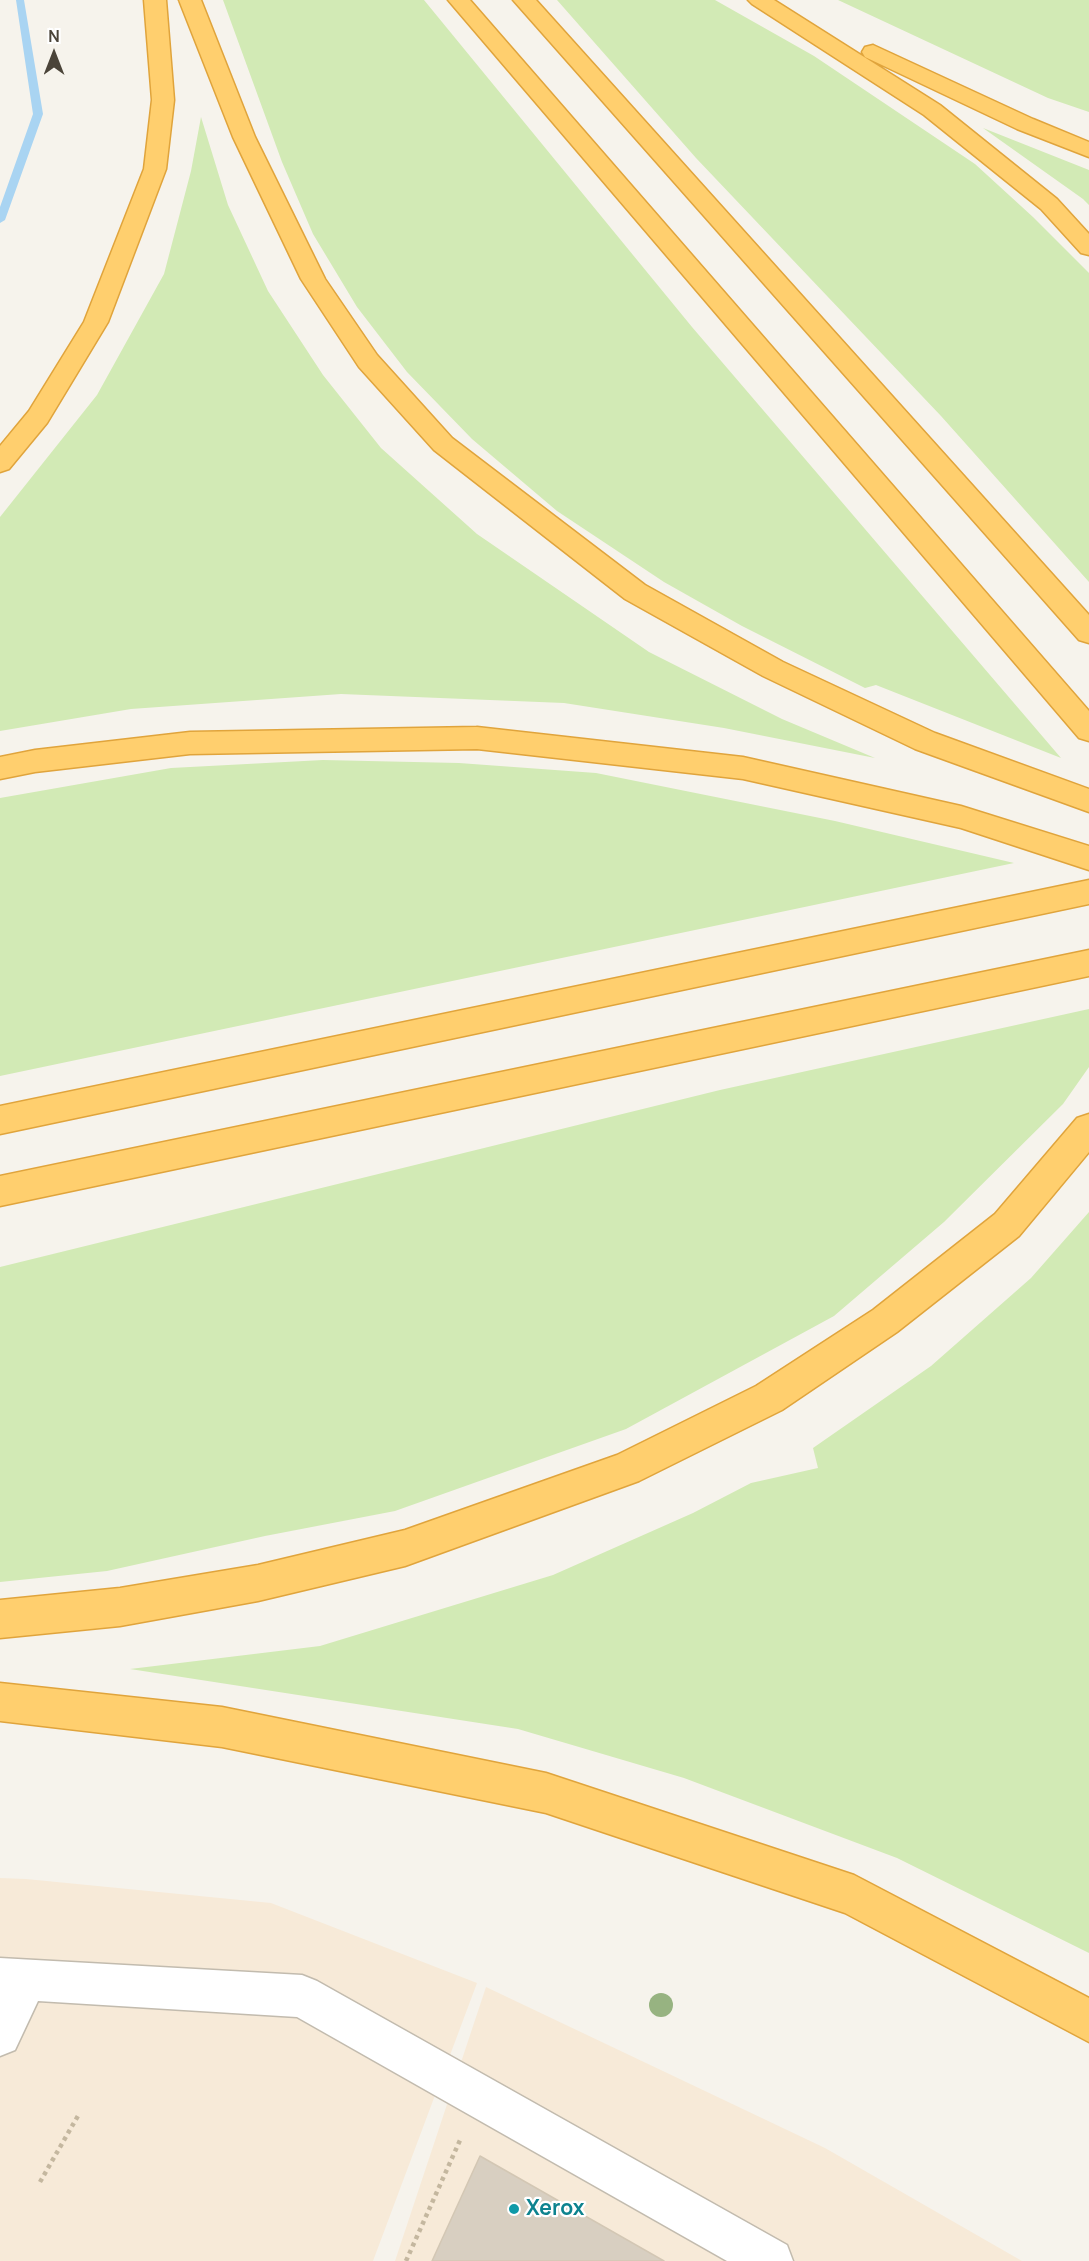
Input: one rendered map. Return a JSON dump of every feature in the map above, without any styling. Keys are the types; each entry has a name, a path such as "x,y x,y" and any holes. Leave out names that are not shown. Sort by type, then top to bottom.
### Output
{"highway":[{"path":"0,463 39,417 96,322 155,168 163,100 155,0"},
{"path":"190,0 244,138 313,279 368,361 443,444 635,592 773,669 925,741 1089,801"},
{"path":"459,0 1089,730"},
{"path":"524,0 1089,633"},
{"path":"761,0 1025,124 1089,150"},
{"path":"761,0 932,110 1049,204 1089,248"},
{"path":"0,768 35,761 190,743 477,738 743,768 961,818 1089,858"},
{"path":"0,1120 1089,892"},
{"path":"0,1191 1078,966"},
{"path":"0,1619 120,1607 235,1587 405,1548 626,1469 770,1398 885,1321 1007,1226 1089,1128"},
{"path":"0,1198 62,1177"},
{"path":"0,1702 222,1726 546,1793 854,1895 1089,2021"}],"lane":[{"path":"0,2035 13,1979 303,1996 771,2261"}],"path":[{"path":"406,2261 479,2097"},
{"path":"40,2182 80,2114"}],"shaded area":[{"path":"0,1878 271,1903 477,1983 373,2261 0,2261"},
{"path":"486,1987 825,2148 1022,2261 395,2261"}],"green space":[{"path":"223,0 424,0 692,327 1061,758 876,685 865,688 742,626 664,582 557,511 472,439 407,372 357,307 313,234 282,162"},
{"path":"557,0 715,0 814,56 975,164 1089,273 1089,582 941,416 696,158"},
{"path":"838,0 1089,0 1089,112 1048,98"},
{"path":"201,117 228,205 268,291 323,375 381,448 477,534 649,652 782,719 875,758 724,728 564,703 341,694 131,709 0,731 0,517 97,395 164,274 191,171"},
{"path":"983,128 1089,170 1089,205 1083,199"},
{"path":"323,760 459,763 596,773 835,821 1014,863 0,1076 0,798 171,768"},
{"path":"1089,1009 1089,1067 1063,1104 944,1222 834,1316 626,1429 395,1511 265,1536 107,1571 0,1582 0,1267 720,1090"},
{"path":"1089,1212 1089,1953 897,1858 684,1778 518,1729 130,1669 320,1646 553,1575 693,1513 751,1483 818,1468 813,1448 931,1366 1031,1278"}],"building":[{"name":"Xerox","path":"480,2156 664,2261 432,2261"}],"waterway":[{"path":"0,220 38,114 20,0"}],"place":[{"name":"Xerox","path":"514,2209"}]}
